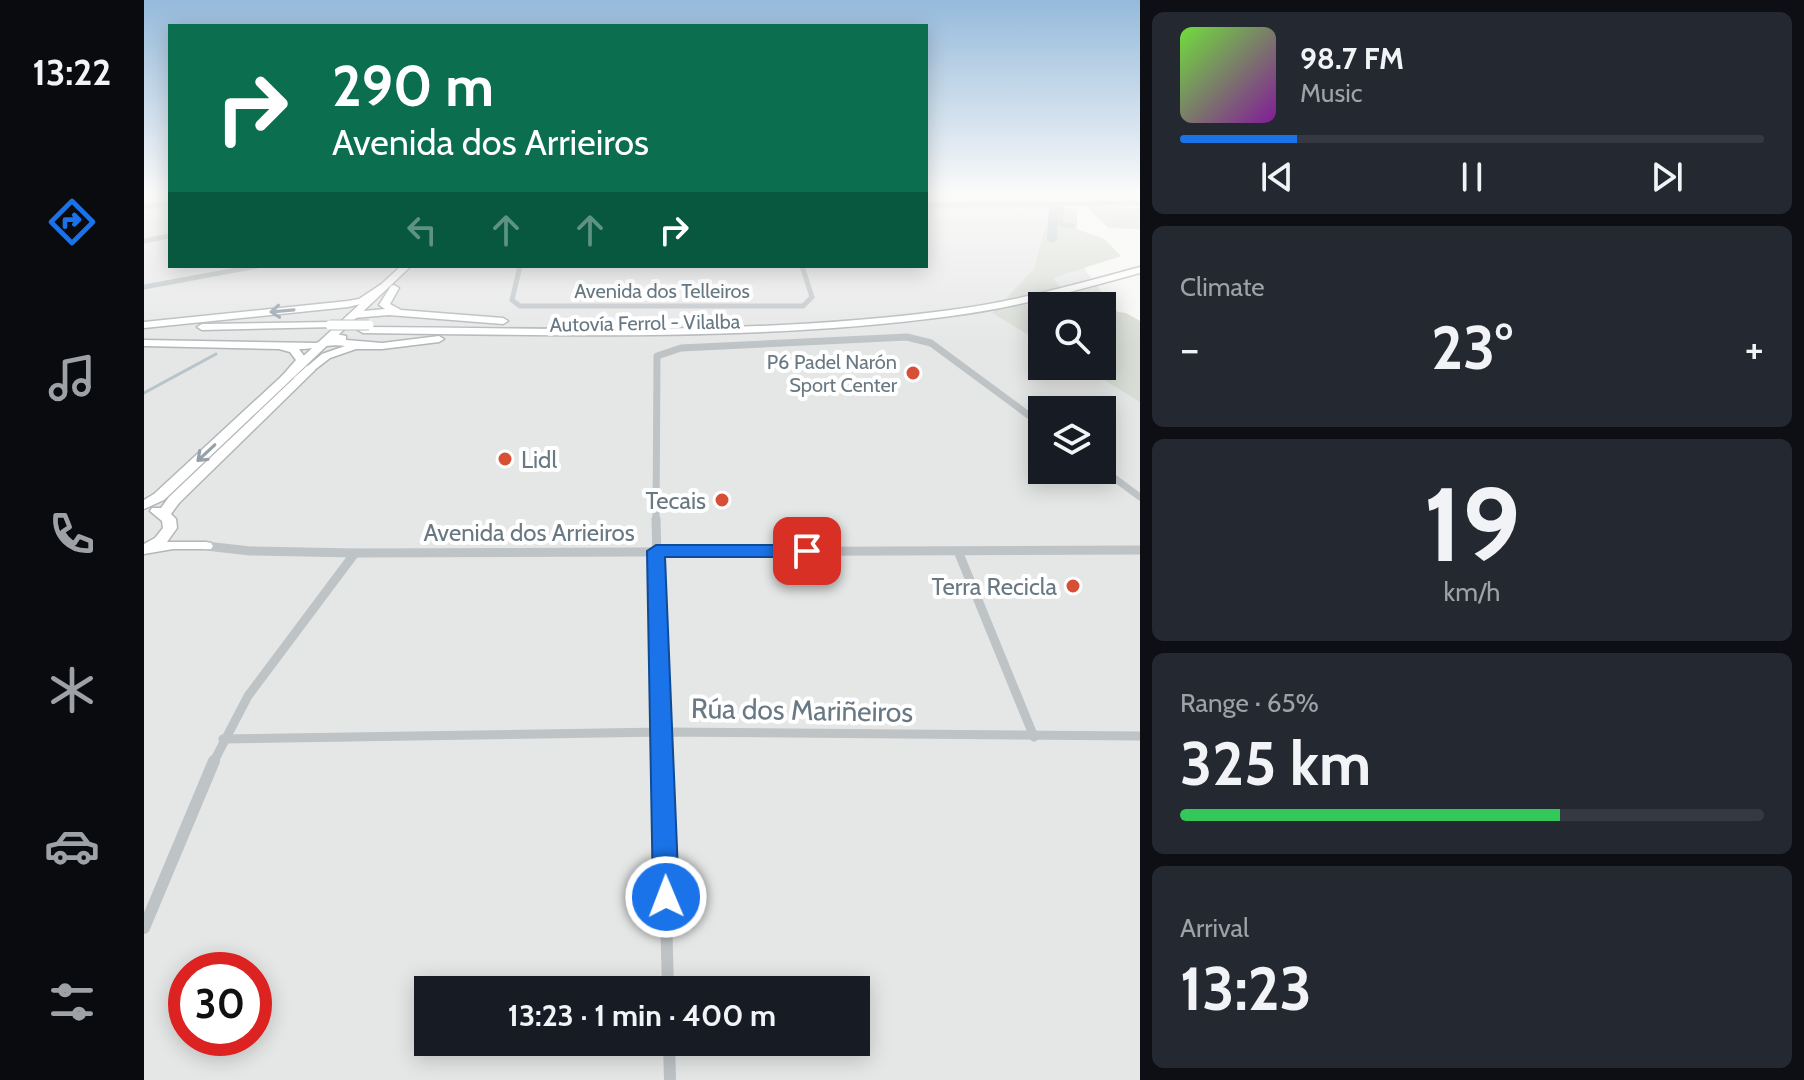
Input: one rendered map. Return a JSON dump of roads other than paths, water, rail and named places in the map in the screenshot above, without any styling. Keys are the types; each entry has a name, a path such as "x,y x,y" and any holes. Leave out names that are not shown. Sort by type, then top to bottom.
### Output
{"highway":[{"name":"Autovía Ferrol - Vilalba","path":"362,317 583,324 757,322 886,313 1054,286 1140,260"},
{"path":"206,546 178,535 167,521 144,508 294,377 321,345 362,317 404,268"},
{"path":"144,331 362,301 389,287 414,268"},
{"name":"Autovía Ferrol - Vilalba","path":"144,331 334,335 362,317 806,327 980,308 1066,292 1140,270"},
{"path":"389,287 384,305 401,313"},
{"path":"335,306 362,317 401,313 583,324"},
{"path":"294,377 326,356 368,345 469,337 806,327"},
{"path":"334,335 368,345"},
{"path":"144,550 160,541 174,500 334,335"},
{"path":"144,343 321,345"},
{"path":"216,344 294,350 302,360 294,377"},
{"path":"144,550 173,545 206,546"}],"street":[{"path":"144,287 246,268"},
{"name":"Avenida dos Telleiros","path":"520,268 514,304 528,307 608,308 803,306 812,297 803,268"},
{"path":"668,976 664,732 656,551 654,365 659,354 681,348 894,337 923,340 1028,415"},
{"path":"1116,479 1140,497"},
{"name":"Avenida dos Arrieiros","path":"206,546 250,551 355,553 1140,550"},
{"path":"958,551 1034,737"},
{"path":"144,928 223,739 248,696 355,553"},
{"name":"Rúa dos Mariñeiros","path":"223,739 664,732 1140,736"},
{"path":"669,1056 670,1080"}],"waterway":[{"path":"144,393 216,354"}],"place":[{"name":"P6 Padel Narón Sport Center","path":"913,373"},
{"name":"Lidl","path":"505,459"},
{"name":"Tecais","path":"722,500"},
{"name":"Terra Recicla","path":"1073,586"}]}
